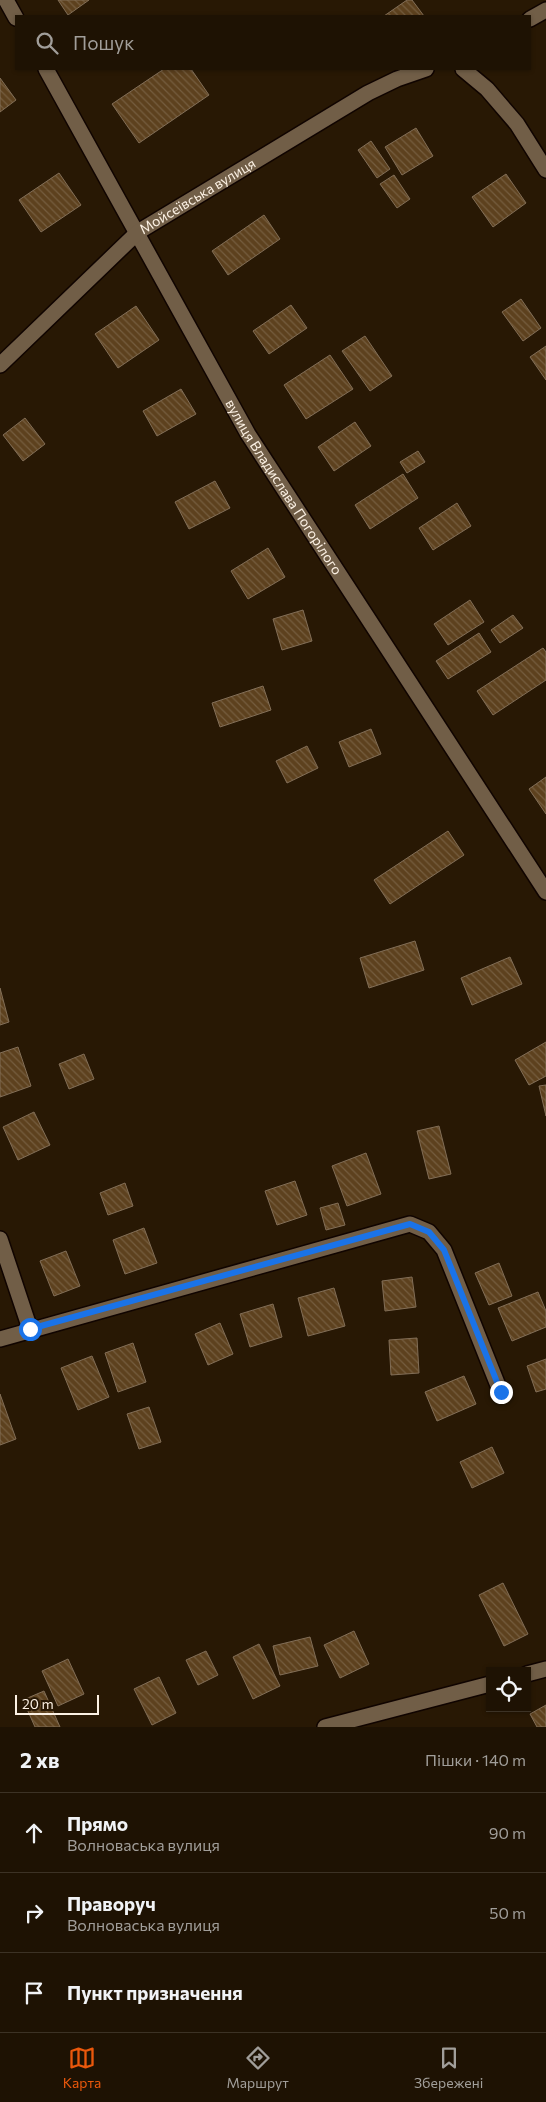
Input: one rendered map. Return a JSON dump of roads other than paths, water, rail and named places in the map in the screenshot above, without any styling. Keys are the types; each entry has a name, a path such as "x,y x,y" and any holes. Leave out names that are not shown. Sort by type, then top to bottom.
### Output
{"street":[{"path":"537,15 542,0"},
{"name":"вулиця Владислава Погорілого","path":"47,70 138,232 248,434 546,892"},
{"name":"Мойсеївська вулиця","path":"0,365 138,232 368,93 397,79 423,70"},
{"path":"464,70 486,89 517,124 546,170"},
{"path":"0,1338 410,1224 429,1232 444,1250 501,1392"},
{"path":"0,1240 30,1329"},
{"path":"531,1673 546,1669"},
{"path":"325,1727 486,1685"}]}
